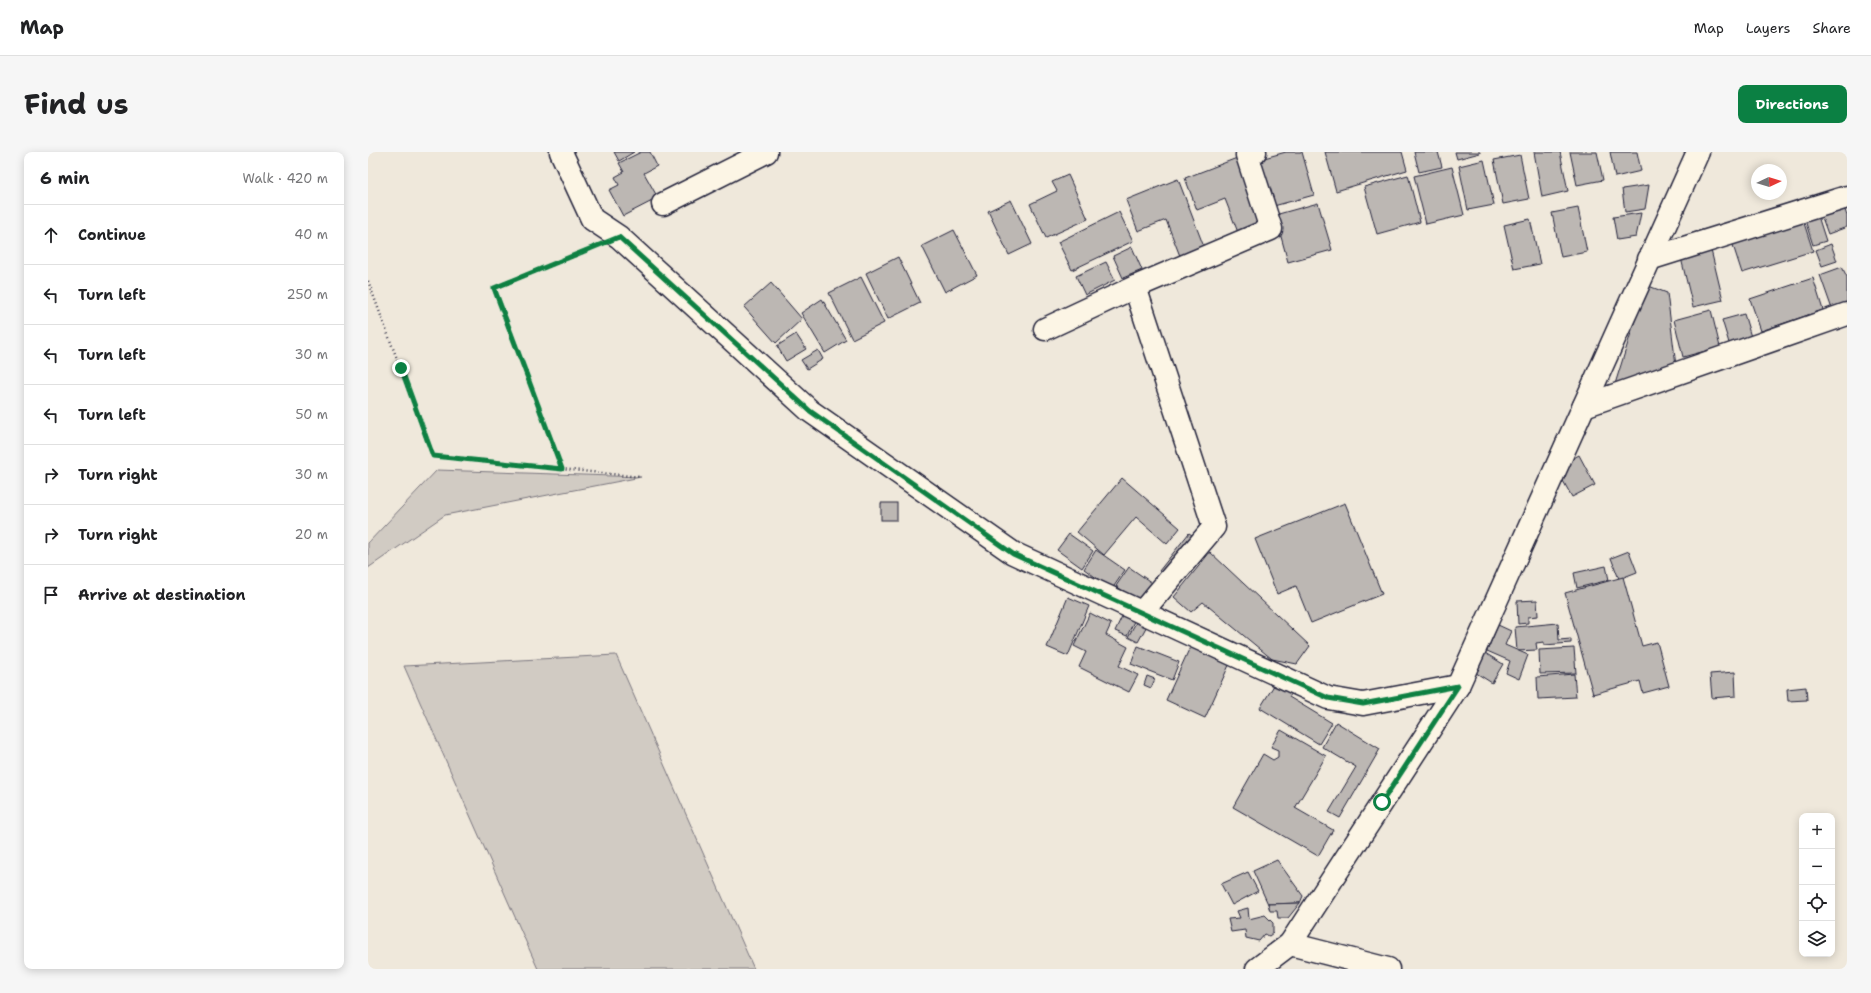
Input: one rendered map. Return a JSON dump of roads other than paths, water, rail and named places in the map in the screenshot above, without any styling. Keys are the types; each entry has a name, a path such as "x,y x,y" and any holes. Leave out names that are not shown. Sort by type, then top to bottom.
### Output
{"street":[{"path":"561,152 592,218 619,237 810,411 1013,554 1328,698 1363,704 1458,686"},
{"path":"663,204 766,152"},
{"path":"1046,329 1271,229 1247,154 1255,152"},
{"path":"1257,969 1290,944 1458,686 1698,152"},
{"path":"1650,259 1847,197"},
{"path":"1136,288 1214,527 1142,612"},
{"path":"1584,406 1847,314"},
{"path":"1290,944 1388,969"}]}
